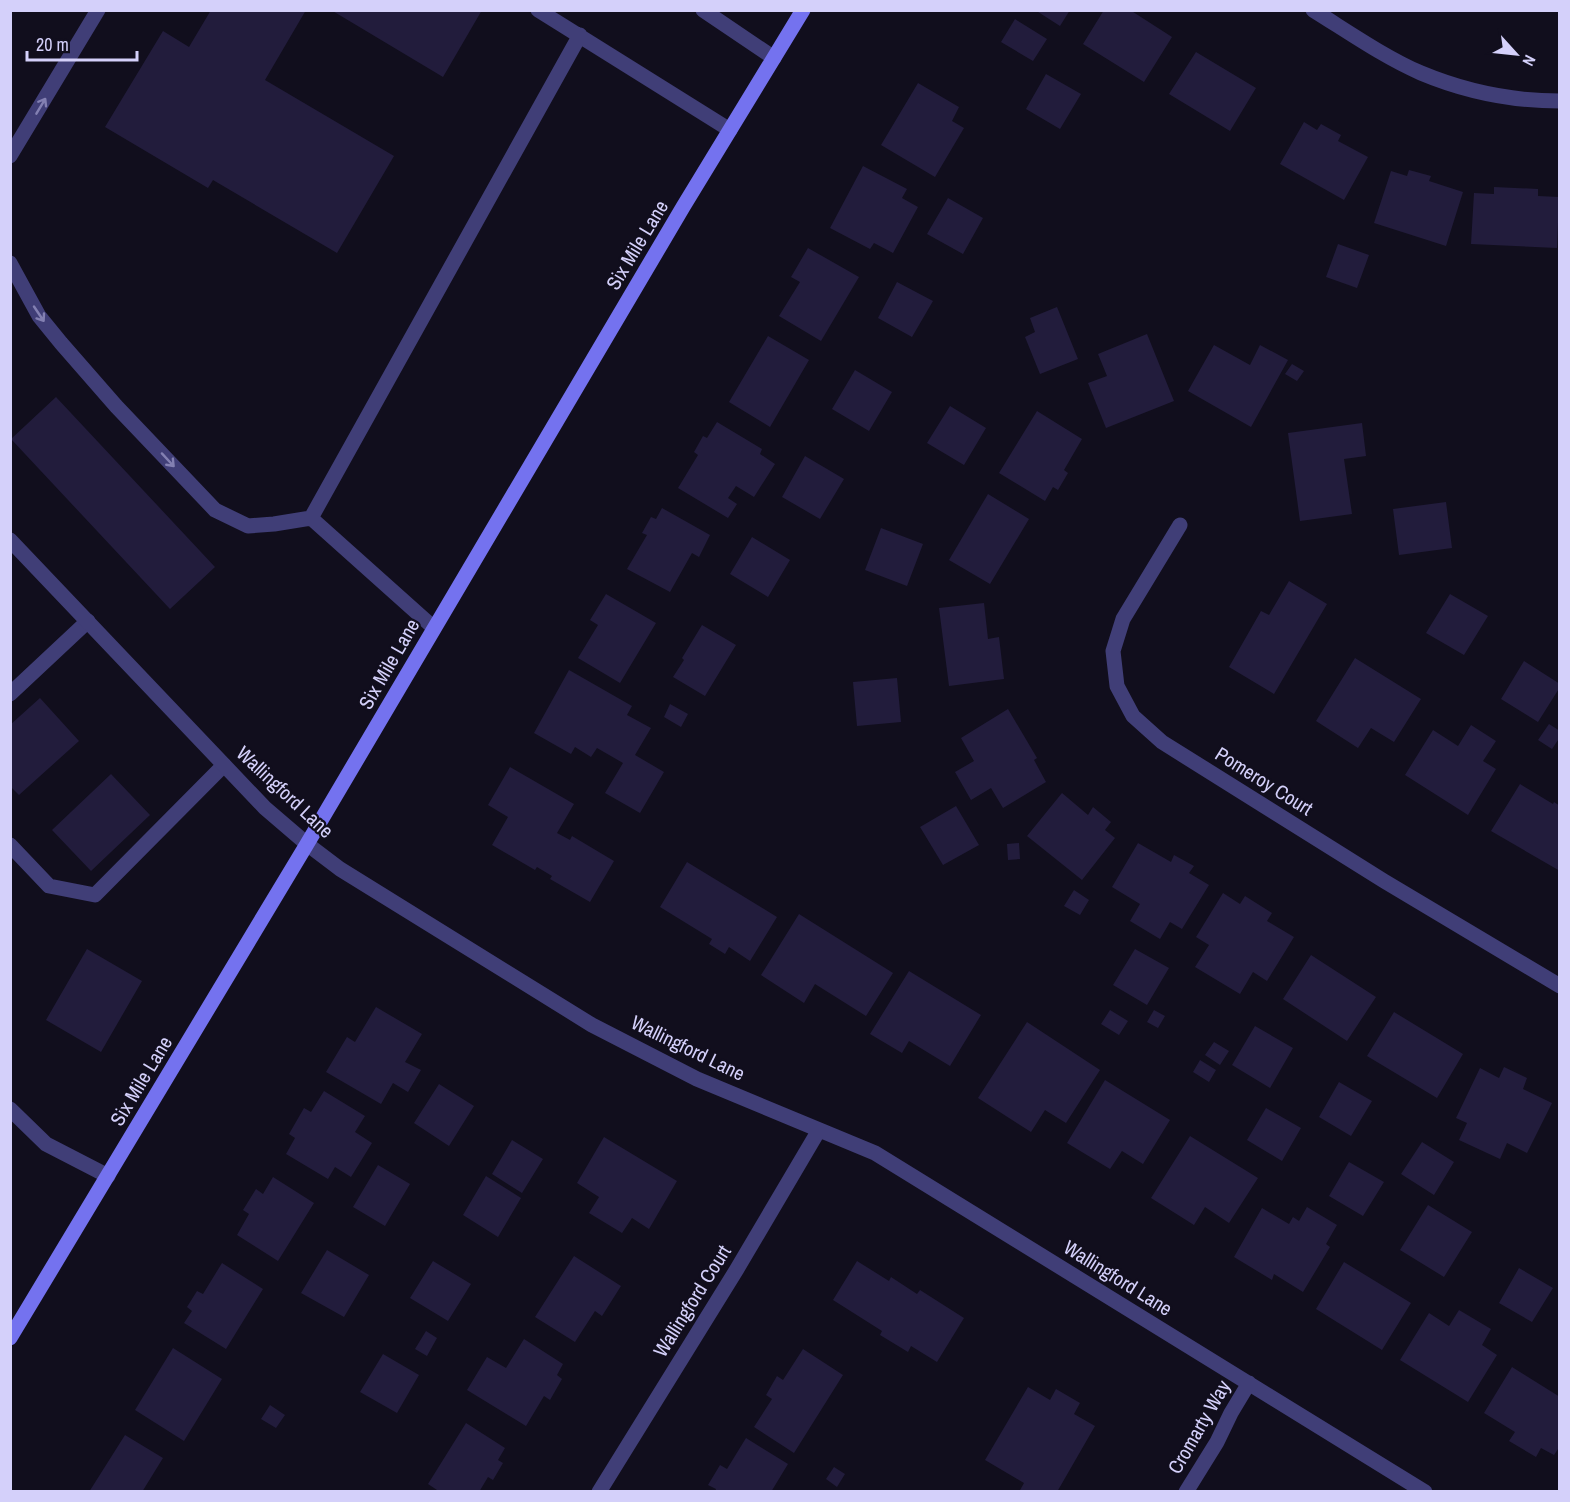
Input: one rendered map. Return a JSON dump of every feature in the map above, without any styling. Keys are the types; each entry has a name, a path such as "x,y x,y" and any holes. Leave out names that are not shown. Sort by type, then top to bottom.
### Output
{"street":[{"path":"10,156 98,10"},
{"path":"538,10 730,130"},
{"path":"703,10 774,58"},
{"name":"Six Mile Lane","path":"10,1338 308,844 434,628 803,10"},
{"path":"1313,10 1370,46 1420,72 1461,88 1504,97 1560,101"},
{"path":"311,518 580,36"},
{"path":"10,263 39,316 61,343 116,406 215,510 248,526 311,518"},
{"path":"311,518 434,628"},
{"name":"Pomeroy Court","path":"1180,525 1124,619 1113,651 1117,686 1133,716 1162,742 1384,881 1560,986"},
{"name":"Wallingford Lane","path":"10,540 265,808 340,869 592,1025 697,1079 875,1153 1425,1491"},
{"path":"10,694 88,621"},
{"path":"10,845 49,886 95,896 224,765"},
{"path":"10,1109 46,1144 108,1176"},
{"name":"Wallingford Court","path":"599,1491 737,1269 819,1130"},
{"name":"Cromarty Way","path":"1186,1491 1249,1383"}],"building":[{"path":"211,10 306,10 265,80 394,156 337,253 213,180 208,188 105,127 163,31 189,47"},
{"path":"331,10 482,10 443,77"},
{"path":"1035,10 1070,10 1060,26"},
{"path":"1104,10 1130,10 1172,37 1144,82 1083,44"},
{"path":"1015,19 1047,39 1033,61 1001,42"},
{"path":"1196,52 1256,88 1230,131 1169,94"},
{"path":"1046,74 1081,94 1060,129 1026,109"},
{"path":"918,83 959,107 952,121 964,128 935,177 881,145"},
{"path":"1304,122 1317,130 1321,124 1341,135 1338,141 1368,157 1344,200 1280,164"},
{"path":"863,166 907,189 902,198 918,207 893,253 874,243 870,249 830,228"},
{"path":"1409,170 1431,176 1429,181 1463,192 1446,246 1374,223 1391,171 1407,176"},
{"path":"1494,187 1538,189 1538,196 1559,197 1557,248 1471,244 1474,193 1494,194"},
{"path":"948,198 983,218 963,254 927,234"},
{"path":"1338,244 1369,255 1357,288 1326,277"},
{"path":"808,248 859,277 821,341 779,316 800,282 791,277"},
{"path":"897,282 933,301 912,337 878,318"},
{"path":"1057,307 1078,359 1040,374 1025,337 1035,332 1030,318"},
{"path":"1147,334 1174,401 1106,428 1088,383 1107,376 1098,354"},
{"path":"768,336 809,360 770,427 729,402"},
{"path":"1214,345 1250,365 1260,345 1288,360 1251,427 1188,391"},
{"path":"1292,364 1304,371 1297,381 1285,374"},
{"path":"855,370 892,392 869,431 832,409"},
{"path":"56,397 215,567 170,609 11,439"},
{"path":"950,406 986,428 964,465 927,443"},
{"path":"1037,411 1082,439 1064,470 1068,473 1058,490 1053,487 1045,501 999,473"},
{"path":"717,422 762,449 760,454 775,464 754,497 736,486 728,498 737,504 728,518 678,488 698,455 694,452 703,436 707,438"},
{"path":"1362,423 1366,456 1344,459 1352,514 1300,521 1288,433"},
{"path":"805,456 844,479 820,519 782,497"},
{"path":"988,494 1029,519 990,584 949,560"},
{"path":"1446,502 1452,548 1399,555 1393,509"},
{"path":"662,508 710,535 699,557 692,553 670,592 627,569 647,535 642,533 651,517 656,519"},
{"path":"881,528 923,544 907,586 865,570"},
{"path":"752,537 790,560 768,597 730,574"},
{"path":"1289,581 1327,604 1274,694 1229,667 1261,611 1269,615"},
{"path":"606,594 656,623 620,683 578,658 598,625 590,620"},
{"path":"1450,594 1488,616 1464,655 1426,633"},
{"path":"984,603 988,639 999,637 1004,679 949,686 939,608"},
{"path":"702,625 736,645 705,696 673,677"},
{"path":"1355,658 1421,699 1394,742 1371,728 1358,748 1316,721"},
{"path":"1524,661 1560,684 1538,722 1501,699"},
{"path":"569,670 632,706 627,715 651,728 635,755 664,772 640,813 605,793 623,763 597,748 591,757 575,747 571,754 534,733"},
{"path":"897,678 901,722 857,726 853,682"},
{"path":"40,698 79,741 19,795 10,786 10,725"},
{"path":"670,704 688,714 681,727 664,717"},
{"path":"1008,709 1037,758 1034,760 1046,782 1003,808 991,788 971,800 955,772 974,761 961,738"},
{"path":"1549,724 1560,731 1560,737 1552,749 1538,740"},
{"path":"1471,725 1496,741 1483,761 1496,769 1468,815 1405,775 1433,730 1458,746"},
{"path":"510,767 574,804 557,833 570,840 572,836 614,861 590,902 550,879 552,876 537,867 535,870 492,845 508,817 488,805"},
{"path":"111,774 150,815 91,871 52,830"},
{"path":"1520,784 1560,806 1560,871 1491,831"},
{"path":"1062,793 1088,815 1093,807 1111,822 1105,830 1115,838 1082,880 1027,836"},
{"path":"956,806 979,845 943,865 920,827"},
{"path":"1019,843 1020,859 1008,860 1007,844"},
{"path":"1138,843 1171,862 1174,855 1194,866 1189,873 1209,885 1182,929 1170,922 1160,939 1130,921 1140,904 1112,887"},
{"path":"687,862 777,917 750,961 729,947 725,954 709,944 712,939 660,907"},
{"path":"1074,890 1089,900 1080,915 1064,906"},
{"path":"1223,893 1240,904 1245,896 1272,913 1267,921 1294,937 1267,981 1253,972 1240,994 1195,967 1209,945 1196,937"},
{"path":"799,914 893,973 866,1016 815,984 804,1003 761,975"},
{"path":"87,949 142,981 101,1052 46,1020"},
{"path":"1135,949 1169,968 1147,1005 1113,985"},
{"path":"1311,955 1376,997 1347,1041 1283,999"},
{"path":"909,971 981,1015 950,1066 909,1041 902,1053 870,1034"},
{"path":"376,1007 422,1034 405,1062 421,1070 408,1092 393,1083 381,1104 326,1072 347,1037 355,1042"},
{"path":"1110,1010 1128,1021 1119,1035 1101,1024"},
{"path":"1154,1010 1165,1016 1158,1028 1147,1022"},
{"path":"1394,1012 1463,1054 1437,1098 1367,1056"},
{"path":"1027,1022 1100,1070 1066,1123 1045,1110 1031,1132 978,1098"},
{"path":"1255,1026 1293,1048 1270,1088 1232,1065"},
{"path":"1214,1042 1229,1051 1220,1065 1205,1055"},
{"path":"1200,1060 1216,1070 1209,1082 1193,1072"},
{"path":"1504,1067 1527,1078 1523,1089 1552,1103 1527,1153 1507,1143 1500,1159 1459,1140 1467,1123 1456,1118 1480,1068 1499,1078"},
{"path":"1105,1080 1170,1120 1143,1164 1122,1151 1110,1169 1067,1143"},
{"path":"1339,1082 1372,1101 1351,1136 1319,1117"},
{"path":"439,1084 474,1106 449,1146 414,1123"},
{"path":"324,1091 365,1116 355,1132 372,1143 351,1177 335,1167 328,1179 286,1154 295,1138 289,1134 304,1108 311,1112"},
{"path":"1266,1108 1301,1128 1282,1161 1247,1140"},
{"path":"1190,1136 1258,1178 1229,1223 1205,1207 1194,1225 1151,1198"},
{"path":"604,1137 677,1181 649,1229 632,1218 622,1233 589,1213 599,1197 577,1183"},
{"path":"512,1140 543,1159 522,1193 492,1174"},
{"path":"1422,1142 1454,1162 1434,1195 1401,1174"},
{"path":"1349,1162 1384,1182 1363,1216 1329,1196"},
{"path":"378,1165 410,1184 385,1226 353,1207"},
{"path":"486,1176 521,1198 498,1237 463,1215"},
{"path":"273,1177 314,1203 278,1261 237,1235 249,1214 243,1210 256,1189 263,1194"},
{"path":"1428,1205 1472,1232 1444,1277 1400,1250"},
{"path":"1307,1207 1337,1225 1326,1244 1330,1247 1303,1292 1274,1274 1272,1280 1234,1257 1262,1208 1289,1224 1293,1217 1299,1221"},
{"path":"327,1250 369,1275 344,1317 301,1293"},
{"path":"574,1256 621,1286 602,1316 595,1311 575,1342 535,1317"},
{"path":"433,1261 471,1284 448,1321 410,1298"},
{"path":"857,1261 889,1281 891,1277 917,1294 920,1290 964,1318 937,1362 911,1346 908,1352 880,1335 882,1331 833,1300"},
{"path":"1344,1262 1411,1303 1382,1350 1316,1309"},
{"path":"222,1263 263,1289 226,1349 184,1323 192,1311 187,1307 197,1291 203,1294"},
{"path":"1519,1268 1553,1288 1532,1322 1499,1303"},
{"path":"1459,1310 1491,1329 1482,1345 1497,1355 1468,1402 1400,1360 1429,1313 1449,1326"},
{"path":"426,1331 437,1338 427,1356 415,1349"},
{"path":"524,1339 563,1364 557,1375 562,1379 550,1400 544,1396 526,1426 467,1390 487,1357 506,1368"},
{"path":"173,1348 222,1379 184,1441 135,1410"},
{"path":"803,1349 843,1375 794,1453 754,1427 772,1399 766,1395 777,1376 783,1380"},
{"path":"383,1354 419,1375 397,1413 360,1392"},
{"path":"1512,1367 1560,1397 1560,1446 1554,1455 1541,1448 1536,1457 1509,1441 1515,1432 1484,1413"},
{"path":"1028,1387 1050,1400 1056,1389 1080,1403 1074,1414 1095,1426 1057,1492 1019,1492 1024,1483 985,1460"},
{"path":"270,1405 285,1415 276,1428 261,1419"},
{"path":"466,1423 505,1448 498,1460 503,1463 493,1480 488,1477 479,1492 440,1492 428,1484"},
{"path":"125,1435 163,1458 142,1492 89,1492"},
{"path":"746,1438 788,1464 771,1492 715,1492 716,1489 708,1485 720,1465 727,1469"},
{"path":"834,1467 845,1474 837,1487 826,1479"}]}
